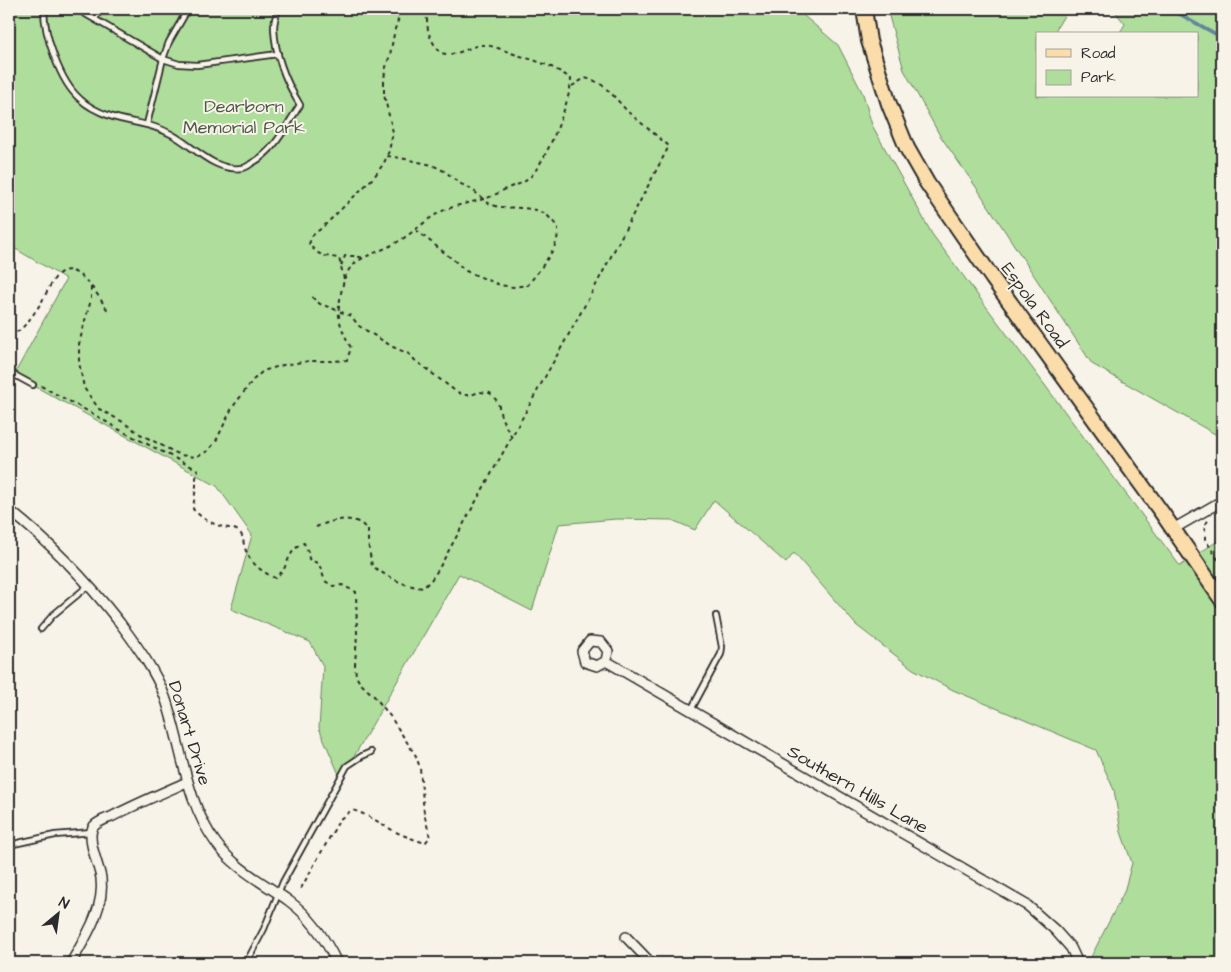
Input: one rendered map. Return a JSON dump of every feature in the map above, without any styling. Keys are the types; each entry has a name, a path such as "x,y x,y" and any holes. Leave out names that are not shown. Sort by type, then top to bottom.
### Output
{"main road":[{"name":"Espola Road","path":"864,9 869,41 882,86 903,139 920,171 993,279 1222,600"}],"street":[{"path":"1173,529 1222,502"},
{"name":"Donart Drive","path":"9,510 60,554 89,585 135,642 147,660 157,679 171,716 188,782 200,817 216,844 241,869 290,902 307,918 325,939 338,963"},
{"name":"Southern Hills Lane","path":"606,661 1028,906 1055,930 1071,948 1078,963"},
{"path":"71,963 97,913 100,900 100,878 92,843 93,828 98,823 118,813 188,782"},
{"path":"626,937 652,963"}],"lane":[{"path":"44,9 44,18 52,51 64,80 79,99 96,110 112,116 161,128 211,161 226,168 243,168 258,160 271,149 300,105 292,92 278,54 274,26 278,9"},
{"path":"77,9 163,59 179,64 197,65 278,54"},
{"path":"95,19 100,9"},
{"path":"147,124 163,59 188,9"},
{"path":"9,372 33,385"},
{"path":"42,629 53,615 89,585"},
{"path":"691,710 721,654 722,647 716,616"},
{"path":"246,963 264,929 283,882 348,766 371,752"},
{"path":"9,836 10,845 55,835 92,832"}],"path":[{"path":"344,279 339,258 315,252 309,244 312,236 374,177 387,156 393,132 384,95 385,70 402,9"},
{"path":"91,287 92,300 79,344 79,362 84,388 99,410 180,455 195,457 208,451 216,441 232,408 253,380 263,371 283,365 309,361 347,360 351,348 339,318 339,307 344,279 350,268 358,261 399,242 428,219 446,209 488,198 507,188 521,184 530,178 549,147 559,124 571,86 571,79 560,71 542,62 497,48 484,45 468,48 455,54 441,53 432,42 425,9"},
{"path":"316,528 326,523 344,519 358,522 368,530 372,566 394,580 408,586 423,588 438,570 596,285 669,146 628,112 611,93 595,81 584,78 571,86"},
{"path":"387,156 432,165 473,190 486,202 498,206 536,210 546,214 558,227 557,240 551,253 528,285 513,287 500,286 466,272 416,230"},
{"path":"341,266 345,256 365,258"},
{"path":"9,335 19,331 42,301 55,276 66,270 71,270 83,278 109,312"},
{"path":"312,297 320,304 351,316 359,326 408,354 454,390 464,395 479,392 490,393 498,402 500,416 512,438"},
{"path":"33,385 39,385 54,392 118,429 198,470 193,509 208,522 237,530 243,536 248,557 265,573 275,578 283,571 288,558 297,546 304,544 309,559 319,564 325,581 332,586 342,585 356,592 356,676 390,716 416,756 420,768 424,812 430,837 425,843 412,839 370,816 352,810 340,819 300,890"},
{"path":"1213,518 1205,524 1205,539 1222,566"}],"green space":[{"name":"Dearborn Memorial Park","path":"13,9 796,9 838,45 863,94 872,125 932,234 1180,566 1222,538 1222,963 1093,963 1091,957 1124,892 1132,863 1121,832 1114,790 1096,750 953,690 913,669 856,625 794,553 786,563 714,500 695,530 672,520 616,519 559,524 532,611 459,574 341,779 319,728 323,666 310,642 231,609 252,535 217,486 14,375 66,279 9,245 9,17"},
{"path":"887,9 1068,9 1054,32 1036,32 1036,98 1198,98 1198,32 1120,32 1125,24 1113,9 1222,9 1222,438 1092,364 939,134 904,70"}],"waterway":[{"path":"1170,9 1222,38"}]}
